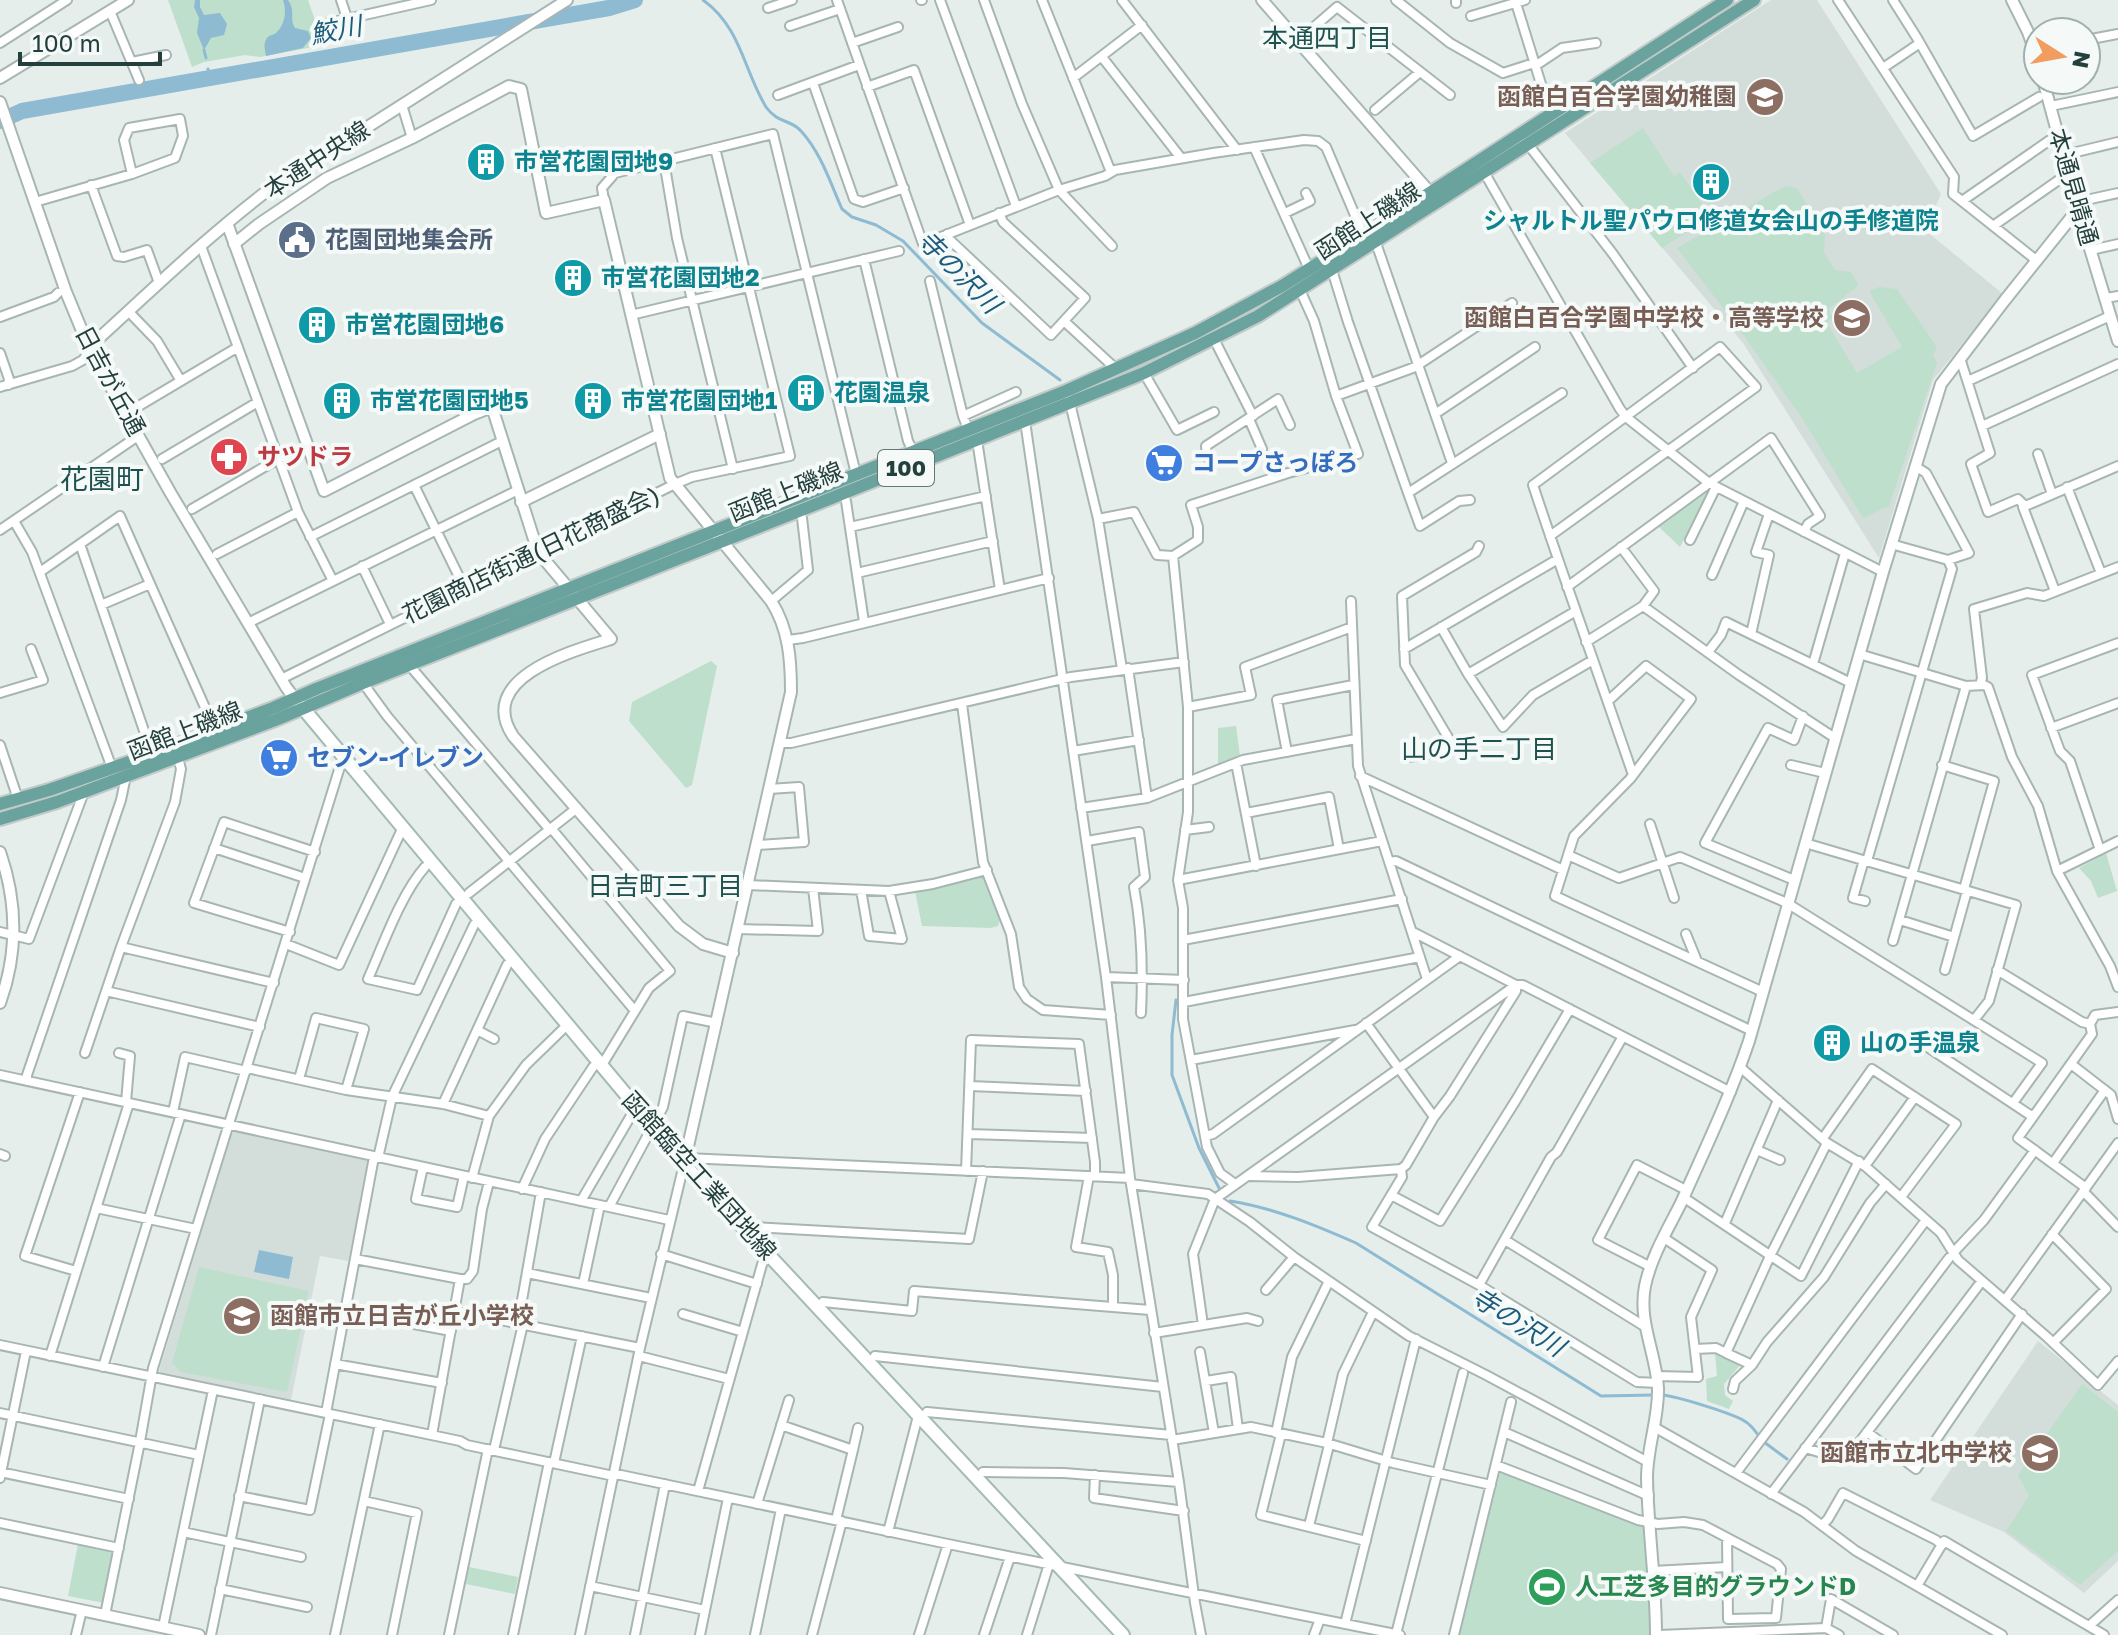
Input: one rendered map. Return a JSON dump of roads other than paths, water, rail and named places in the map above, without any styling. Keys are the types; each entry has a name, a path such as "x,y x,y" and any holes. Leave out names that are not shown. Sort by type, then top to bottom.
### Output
{"main road":[{"name":"函館上磯線","path":"719,536 856,474 968,429 1144,373 1258,316 1376,243 1550,113 1727,0"},
{"name":"函館上磯線","path":"0,819 178,758 299,704 573,594 1025,421 1116,369 1195,333 1282,286 1363,234 1484,172 1754,0"},
{"name":"函館上磯線","path":"0,804 410,666 573,594"},
{"name":"函館臨空工業団地線","path":"299,704 597,1066 922,1414 1054,1565 1123,1635"}],"street":[{"path":"0,43 67,0"},
{"path":"0,78 128,0"},
{"path":"341,0 347,18"},
{"path":"320,25 411,2 431,0"},
{"name":"本通中央線","path":"90,350 159,283 267,191 567,0"},
{"path":"768,8 792,0"},
{"path":"940,0 1016,206"},
{"path":"984,0 1022,104 1059,190 1112,246"},
{"path":"1042,0 1111,172"},
{"path":"1122,0 1237,150"},
{"path":"1262,0 1435,197"},
{"path":"1396,0 1450,43 1503,73 1534,64 1562,48 1596,43"},
{"path":"1838,0 1954,177 1953,194 2036,260"},
{"path":"1893,0 1973,136 2039,97"},
{"path":"2012,0 2022,22"},
{"path":"1471,16 1518,1 1550,113"},
{"path":"790,26 838,5 923,244 1115,170 1304,140 1318,141 1326,147 1363,234"},
{"path":"1307,33 1337,7 1450,95"},
{"path":"110,11 139,80"},
{"path":"1073,78 1142,25"},
{"path":"852,43 898,27"},
{"path":"1883,68 1920,43"},
{"path":"132,62 166,55"},
{"path":"1102,57 1181,158"},
{"path":"778,95 859,65"},
{"path":"867,87 914,70 970,225"},
{"path":"1375,110 1420,72"},
{"path":"813,83 854,199 863,202 904,188"},
{"path":"234,244 327,178 412,138 509,86 521,89 546,213 604,200"},
{"path":"2051,106 2118,92"},
{"name":"本通見晴通","path":"2048,96 2118,341"},
{"name":"日吉が丘通","path":"0,103 66,292 90,350 281,679 299,704"},
{"path":"405,104 412,138"},
{"path":"35,202 132,174 175,158 183,136 180,119 129,128 124,140 132,174"},
{"path":"580,1635 651,1298 717,1023 791,692 788,640 771,601 670,478 604,200 602,188 615,173 773,134 856,474"},
{"path":"1962,201 2050,140"},
{"path":"2064,155 2118,142"},
{"path":"1527,143 1613,254 1693,368"},
{"path":"1254,147 1309,269"},
{"path":"715,148 749,287"},
{"path":"664,161 677,238 733,469"},
{"path":"1484,172 1626,417 1713,485 1883,572"},
{"path":"1993,226 2063,177"},
{"path":"91,185 117,256 147,250 159,283"},
{"path":"1285,213 1310,201 1306,193"},
{"path":"2086,200 2118,193"},
{"path":"1839,1635 1826,1628 1790,1632 1657,1635 1648,1462 1658,1401 1644,1326 1645,1286 1731,1092 1752,1031 1891,544 1941,384 2078,209"},
{"path":"947,234 1051,335 1085,298 1003,222 999,213"},
{"path":"227,223 324,491 492,407 538,552 611,639 569,652 525,675 510,690 505,707 507,725 513,736 684,932 703,944 733,953"},
{"path":"1376,243 1452,463"},
{"path":"2091,250 2118,244"},
{"path":"201,246 298,512 333,581"},
{"path":"631,315 899,251"},
{"path":"864,259 913,451"},
{"path":"1332,270 1420,526 1459,501 1470,500"},
{"path":"930,281 968,429"},
{"name":"花園商店街通(日花商盛会)","path":"281,679 675,484 692,477 790,456 749,287"},
{"path":"1098,519 1134,512 1157,555 1173,556 1198,540 1198,527 1191,505 1358,454 1336,396 1314,321 1300,290"},
{"path":"0,317 58,293"},
{"path":"2106,298 2118,296"},
{"path":"1336,396 1418,365 1512,303"},
{"path":"128,311 157,341 181,381"},
{"path":"1968,381 2110,316"},
{"path":"1064,321 1116,369"},
{"path":"1214,339 1262,449"},
{"path":"132,410 238,347"},
{"path":"1435,414 1535,347"},
{"path":"1550,536 1756,387 1720,347 1533,485 1550,536 1558,559 1567,587 1633,775"},
{"path":"4,386 72,366 83,360 90,350"},
{"path":"0,353 9,379 4,386"},
{"path":"1960,358 1990,453 1971,464 1988,512 2018,499 2025,506"},
{"path":"1982,426 2118,364"},
{"path":"1144,373 1177,430 1214,412"},
{"path":"963,416 1016,392"},
{"path":"1408,493 1562,393"},
{"path":"1068,397 1098,519 1147,798"},
{"path":"1207,457 1206,446 1278,399 1290,425"},
{"path":"162,459 258,402"},
{"path":"1025,421 1106,977 1130,1181 1201,1635"},
{"path":"521,502 660,434"},
{"path":"0,530 138,436"},
{"path":"1567,587 1713,485 1771,438 1820,516 1808,524 1804,532"},
{"path":"977,440 1000,590"},
{"path":"310,537 502,441"},
{"path":"192,509 278,459 307,447"},
{"path":"2038,454 2052,494"},
{"path":"1891,544 1948,560 1969,553 1926,473 1915,466"},
{"path":"2025,506 2118,466"},
{"path":"414,485 465,589"},
{"path":"1690,540 1713,485"},
{"path":"2067,487 2101,573"},
{"path":"248,623 518,490"},
{"path":"850,527 986,496"},
{"path":"846,501 864,622"},
{"path":"1712,575 1744,501"},
{"path":"2025,506 2055,591"},
{"path":"217,554 298,512"},
{"path":"1751,634 1769,555 1756,552 1769,514"},
{"path":"40,572 120,516 215,730"},
{"path":"776,597 808,570 802,518"},
{"path":"14,521 40,572 112,768"},
{"path":"857,573 993,541"},
{"path":"80,544 152,754"},
{"path":"1407,757 1437,753 1452,744 1405,665 1402,596 1476,552 1479,546"},
{"path":"1586,642 1643,606 1654,591 1621,547"},
{"path":"1813,664 1845,553"},
{"path":"1173,556 1188,707 1188,812 1178,880 1183,908 1183,1019 1207,1147 1220,1173 1235,1184"},
{"path":"1404,649 1558,559"},
{"path":"1865,901 1853,898 1952,569 1948,560"},
{"path":"362,566 388,620"},
{"path":"1980,685 1982,678 1974,609 2027,593 2044,596 2118,567"},
{"path":"788,640 1049,578"},
{"path":"101,605 150,584"},
{"path":"1351,601 1360,776 1427,979"},
{"path":"1643,606 1739,675 1835,738"},
{"path":"1468,674 1576,611"},
{"path":"1708,652 1721,635 1726,622 1851,683"},
{"path":"1188,707 1251,695 1245,667 1352,627"},
{"path":"1441,627 1503,727 1533,695 1593,660"},
{"path":"2100,850 2070,761 2060,751 2032,675 2118,643"},
{"path":"0,693 43,680 31,649"},
{"path":"1859,654 1966,686 1988,687 2012,757 2038,806 2057,871 2110,966 2118,987"},
{"path":"779,743 791,743 1063,679 1184,662"},
{"path":"410,666 670,971 649,988 545,1139 522,1189"},
{"path":"1608,701 1646,666 1691,699 1633,775 1574,836 1555,896 1763,992"},
{"path":"363,683 387,716 635,1011"},
{"path":"1287,752 1277,700 1353,685"},
{"path":"1893,941 1966,686"},
{"path":"2051,728 2118,703"},
{"path":"962,704 983,862 1011,934 1017,980 1027,999 1050,1012 1111,1015"},
{"path":"1794,880 1705,843 1768,728 1794,740 1803,716"},
{"path":"1081,808 1147,798 1236,763 1356,739"},
{"path":"1073,751 1139,740"},
{"path":"0,745 18,799"},
{"path":"105,1615 153,1368 343,757"},
{"path":"85,1053 175,802 181,769 178,758"},
{"path":"1236,763 1256,866"},
{"path":"1791,765 1825,773"},
{"path":"1942,765 1994,781 1945,970"},
{"path":"27,1081 121,800 126,776"},
{"path":"1360,776 1563,870"},
{"path":"757,845 804,842 799,787 769,789"},
{"path":"0,932 29,939 84,792"},
{"path":"1246,813 1329,797 1339,849"},
{"path":"469,893 577,808"},
{"path":"290,932 194,903 224,822 315,852"},
{"path":"1650,824 1674,898"},
{"path":"286,944 339,965 403,827"},
{"path":"1185,830 1209,827"},
{"path":"1087,841 1139,832 1145,877 1134,887 1140,918 1141,1013"},
{"path":"1178,880 1382,841"},
{"path":"2057,871 2118,841"},
{"path":"1805,843 2016,905 1989,1001 1974,1020"},
{"path":"214,848 302,877"},
{"path":"0,852 10,884 13,908 8,977 0,1003"},
{"path":"1568,855 1619,878 1680,857 1787,903 2042,1063 2013,1103"},
{"path":"1389,862 1396,861 1752,1031"},
{"path":"425,867 417,875 368,979 417,990 456,904"},
{"path":"748,885 889,891 987,870"},
{"path":"738,929 818,931 813,888"},
{"path":"861,890 869,936 902,939 889,891"},
{"path":"1183,940 1402,899"},
{"path":"1900,920 1954,937"},
{"path":"239,1496 310,1510 355,1259 392,1097 474,925"},
{"path":"1413,932 1731,1092"},
{"path":"1686,934 1697,961"},
{"path":"121,947 274,983"},
{"path":"1205,1136 1213,1134 1460,956"},
{"path":"1184,1002 1420,957"},
{"path":"443,1104 507,965"},
{"path":"1997,970 2090,1024"},
{"path":"1106,977 1184,980"},
{"path":"1203,1325 1193,1254 1215,1199 1516,985"},
{"path":"1249,1176 1298,1177 1401,1169 1459,1083 1516,991 1516,985"},
{"path":"106,991 260,1027"},
{"path":"1391,1195 1440,1221 1570,1009"},
{"path":"2118,1012 2095,1015 2090,1024 2092,1034 2018,1138 2085,1190 2118,1227"},
{"path":"583,1284 604,1206 663,1107 683,1016 717,1023"},
{"path":"299,1079 316,1018 364,1029 346,1090"},
{"path":"1191,1060 1362,1026"},
{"path":"1362,1026 1434,1117"},
{"path":"477,1030 494,1039"},
{"path":"423,1167 416,1199 457,1207 489,1116 526,1065 562,1030"},
{"path":"1479,1285 1622,1038"},
{"path":"966,1171 971,1040 1079,1044 1092,1138 1092,1176 1076,1247 1108,1252 1113,1275 1113,1307"},
{"path":"1923,1044 2033,1117"},
{"path":"50,1356 127,1102 130,1056 119,1053"},
{"path":"103,1367 177,1113 185,1057 346,1090 443,1104 489,1116"},
{"path":"2071,1064 2111,1095 2118,1119"},
{"path":"1740,1067 1825,1141 1862,1164 1901,1197 1941,1233 1951,1255 2022,1314 2098,1385 2117,1363"},
{"path":"1726,1353 1825,1141 1872,1069 1956,1124 1901,1197"},
{"path":"0,1075 669,1220"},
{"path":"970,1086 1086,1091"},
{"path":"2053,1163 2105,1090"},
{"path":"76,1271 25,1256 80,1092"},
{"path":"1651,1267 1598,1240 1637,1165 1685,1194 1801,1276 1862,1164 1915,1097"},
{"path":"1725,1223 1778,1100"},
{"path":"581,1201 636,1107"},
{"path":"968,1134 1092,1138"},
{"path":"2005,1300 2118,1143"},
{"path":"1757,1150 1780,1160"},
{"path":"1771,1494 1951,1255 1984,1220 2035,1150"},
{"path":"685,1161 1092,1176 1208,1194 1409,1336 1648,1462"},
{"path":"1401,1169 1402,1177 1372,1227 1479,1285 1637,1382 1657,1383 1698,1377 1691,1317 1712,1270 1664,1238"},
{"path":"753,1227 969,1239 983,1171"},
{"path":"355,1259 467,1279 473,1271 489,1182"},
{"path":"1733,1389 1735,1381 1752,1365 1767,1342 1824,1277 1870,1203 1886,1184"},
{"path":"449,1635 521,1323 541,1192"},
{"path":"96,1208 196,1229"},
{"path":"1736,1473 1926,1220"},
{"path":"2052,1234 2106,1289 2053,1343"},
{"path":"1505,1240 1644,1326"},
{"path":"661,1254 757,1284"},
{"path":"1266,1290 1294,1257"},
{"path":"698,1491 763,1261"},
{"path":"527,1273 651,1298"},
{"path":"432,1435 460,1279"},
{"path":"1329,1281 1292,1357 1261,1515 1366,1541"},
{"path":"1805,1448 1846,1460 1978,1286"},
{"path":"823,1302 912,1311 914,1291 1150,1310"},
{"path":"345,1311 451,1331"},
{"path":"455,1311 582,1336 729,1379"},
{"path":"1309,1526 1343,1374 1373,1312"},
{"path":"683,1314 743,1332"},
{"path":"1867,1432 1916,1469 2022,1314"},
{"path":"1154,1333 1247,1318 1258,1321"},
{"path":"513,1635 582,1336"},
{"path":"1345,1624 1416,1339"},
{"path":"0,1345 432,1435 551,1463 1345,1624 1366,1632 1398,1635 1463,1373"},
{"path":"1695,1349 1716,1348 1752,1365"},
{"path":"26,1351 0,1474 129,1499"},
{"path":"1200,1352 1214,1433"},
{"path":"875,1356 1163,1387"},
{"path":"335,1364 442,1383"},
{"path":"1206,1381 1231,1377 1238,1429"},
{"path":"163,1627 213,1390"},
{"path":"211,1635 260,1399"},
{"path":"757,1504 789,1400"},
{"path":"1454,1635 1511,1402"},
{"path":"0,1413 199,1455"},
{"path":"888,1532 922,1414 1171,1438 1251,1427 1491,1485"},
{"path":"335,1635 380,1424"},
{"path":"781,1425 853,1450"},
{"path":"1654,1427 1804,1512 1856,1551 2002,1635"},
{"path":"812,1635 858,1428"},
{"path":"1504,1432 1649,1496"},
{"path":"1496,1465 1638,1520 1658,1524 1684,1522 1703,1525 1780,1566 1776,1618 1728,1619 1727,1538"},
{"path":"983,1472 1095,1475 1179,1482"},
{"path":"1095,1475 1094,1498 1184,1511"},
{"path":"635,1635 665,1484"},
{"path":"1822,1525 1843,1493 1942,1545"},
{"path":"700,1635 728,1498"},
{"path":"364,1501 417,1513 392,1635"},
{"path":"755,1635 781,1509"},
{"path":"0,1523 119,1548"},
{"path":"183,1532 301,1557"},
{"path":"1917,1586 1944,1541 2104,1635"},
{"path":"919,1635 948,1544"},
{"path":"984,1635 1010,1557"},
{"path":"1027,1635 1054,1565"},
{"path":"1653,1571 1727,1567"},
{"path":"590,1586 705,1610"},
{"path":"220,1589 307,1607"},
{"path":"0,1593 199,1635"},
{"path":"1826,1628 1831,1599 1893,1635"},
{"path":"2089,1626 2118,1600"},
{"path":"76,1635 82,1610"},
{"path":"1314,1635 1320,1619"}],"water":[{"path":"195,0 200,0 204,15 220,13 227,24 224,35 211,38 204,50 197,33 199,18 194,7"},
{"path":"283,0 288,0 290,4 295,28 308,31 311,38 303,48 266,56 266,39 279,30 283,22"},
{"path":"259,1250 293,1257 289,1279 254,1272"}],"waterway":[{"name":"鮫川","path":"0,121 22,111 609,8 635,0"},
{"name":"寺の沢川","path":"703,0 716,11 734,36 766,107 775,116 797,127 814,149 842,209 852,217 876,225 903,241 982,323 1060,380"},
{"path":"204,50 206,58"},
{"path":"208,69 210,79"},
{"name":"寺の沢川","path":"1176,1000 1172,1075 1199,1148 1219,1188"},
{"name":"寺の沢川","path":"1230,1201 1278,1213 1356,1243 1601,1396 1654,1395"},
{"name":"寺の沢川","path":"1662,1395 1740,1419 1759,1436"},
{"name":"寺の沢川","path":"1764,1442 1787,1459"}],"place":[{"name":"函館白百合学園幼稚園","path":"1765,97"},
{"name":"市営花園団地9","path":"486,162"},
{"name":"シャルトル聖パウロ修道女会山の手修道院","path":"1711,182"},
{"name":"花園団地集会所","path":"297,240"},
{"name":"市営花園団地2","path":"573,278"},
{"name":"函館白百合学園中学校・高等学校","path":"1852,318"},
{"name":"市営花園団地6","path":"317,325"},
{"name":"花園温泉","path":"806,393"},
{"name":"市営花園団地5","path":"342,401"},
{"name":"市営花園団地1","path":"593,401"},
{"name":"サツドラ","path":"229,457"},
{"name":"コープさっぽろ","path":"1164,463"},
{"name":"セブン-イレブン","path":"279,758"},
{"name":"山の手温泉","path":"1832,1043"},
{"name":"函館市立日吉が丘小学校","path":"242,1316"},
{"name":"函館市立北中学校","path":"2040,1453"},
{"name":"人工芝多目的グラウンドD","path":"1547,1587"}],"district":[{"name":"本通四丁目","path":"1327,38"},
{"name":"花園町","path":"102,479"},
{"name":"山の手二丁目","path":"1479,749"},
{"name":"日吉町三丁目","path":"665,886"}]}
